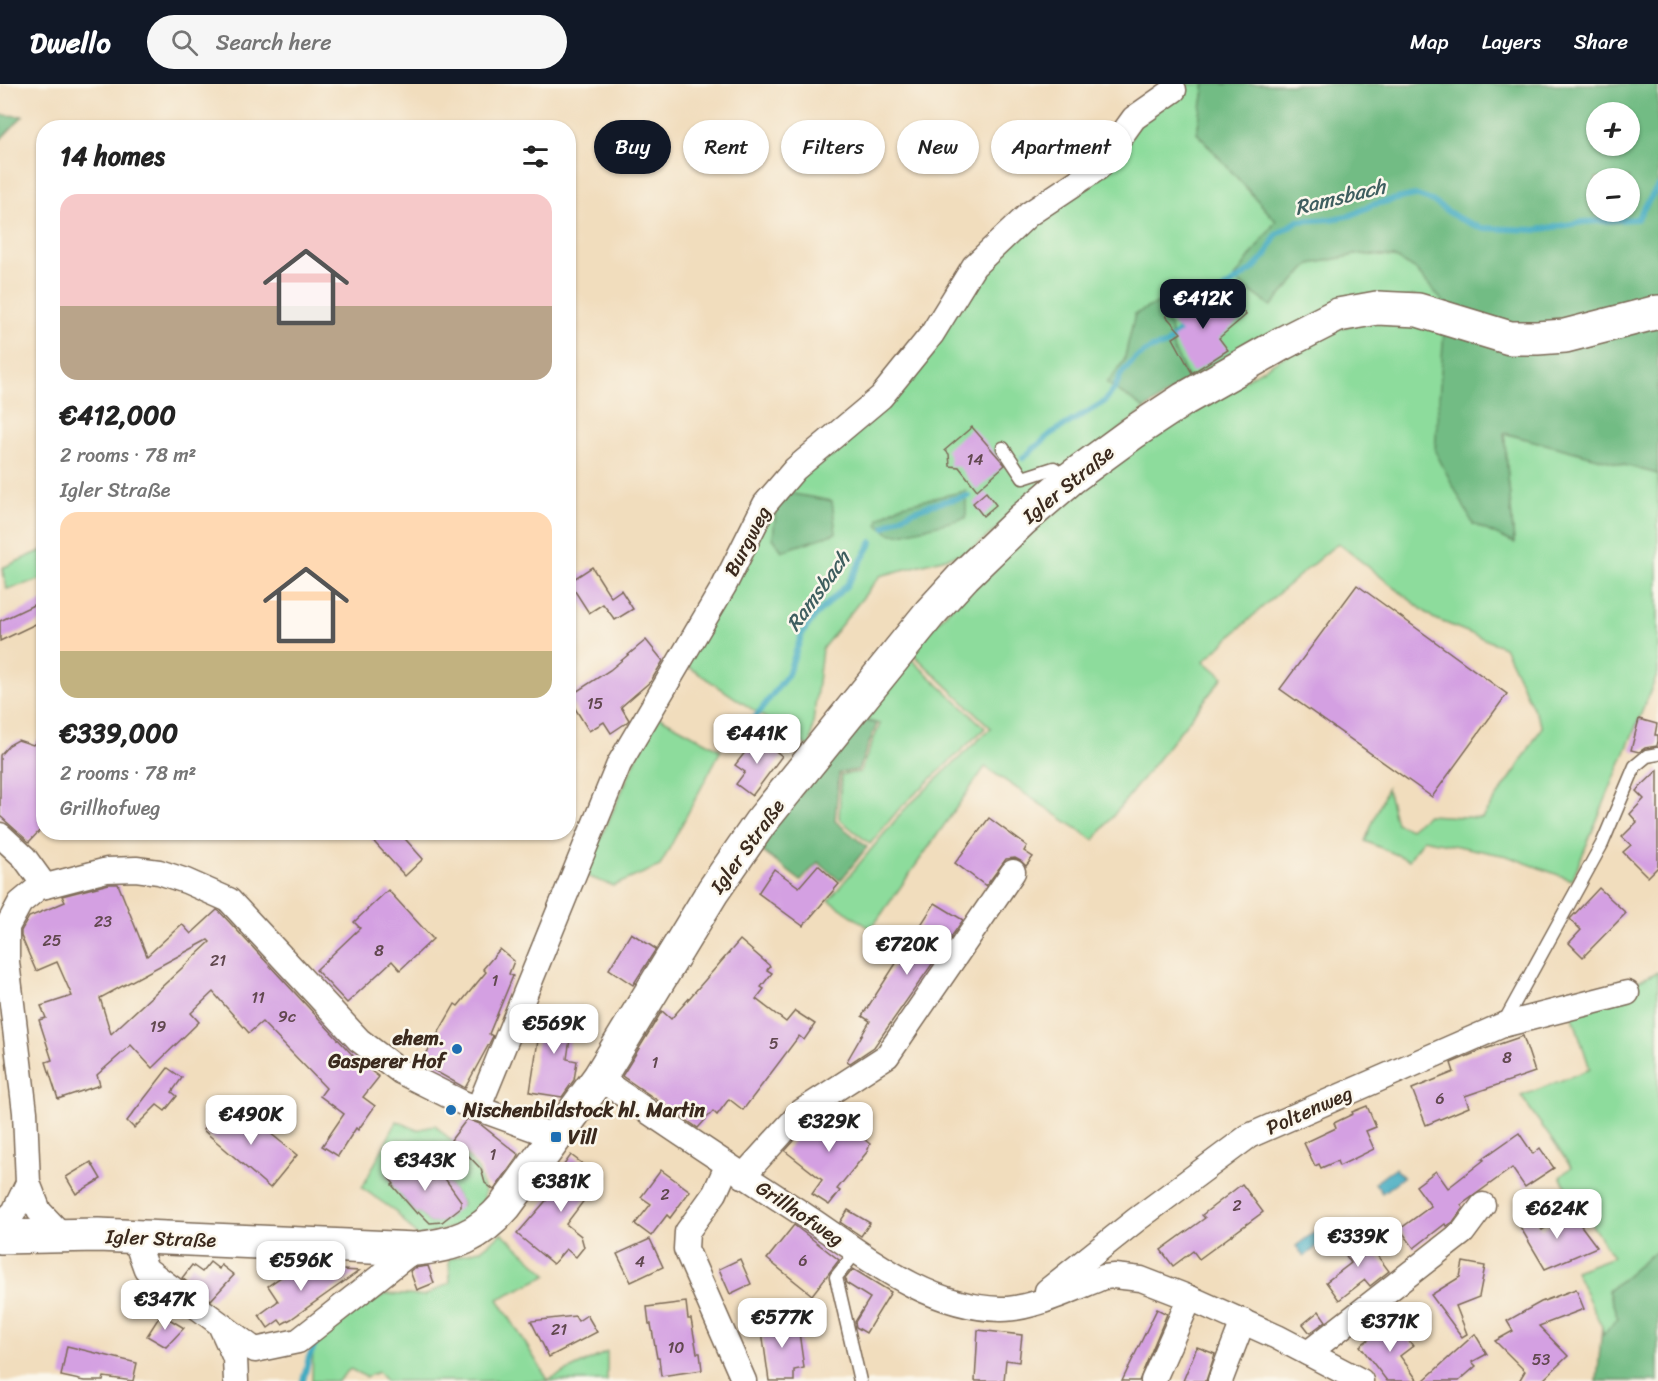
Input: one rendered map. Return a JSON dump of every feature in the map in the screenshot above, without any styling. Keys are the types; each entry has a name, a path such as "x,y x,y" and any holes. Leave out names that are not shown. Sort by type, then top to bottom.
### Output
{"main road":[{"name":"Igler Straße","path":"0,1237 62,1234 134,1236 415,1249 459,1241 483,1227 505,1206 599,1078 713,891 760,823 930,613 964,576 1022,520 1071,478 1184,399 1338,315 1377,308 1418,310 1510,338 1537,338 1565,336 1658,312"}],"street":[{"name":"Burgweg","path":"478,1109 619,764 723,586 765,504 795,469 881,398 932,334 974,266 1029,214 1098,168 1134,118 1177,87"},
{"path":"0,835 24,857 45,886"},
{"path":"62,1234 39,1211 28,1183 25,1112 3,962 6,931 10,919 26,896 45,886 107,870 136,869 173,876 229,900 359,1040 401,1072 478,1109 556,1137"},
{"name":"Grillhofweg","path":"735,1171 802,1111 886,1056 1013,872"},
{"name":"Poltenweg","path":"1031,1304 1136,1220 1249,1136 1503,1025 1627,993"},
{"name":"Grillhofweg","path":"599,1078 735,1171 822,1226 856,1252 910,1283 952,1302 999,1309 1014,1308 1104,1277 1141,1279 1244,1321 1361,1381"},
{"path":"735,1171 715,1193 687,1232 686,1249 744,1381"},
{"path":"0,1226 14,1212 28,1183"},
{"path":"1308,1353 1463,1232 1482,1205"},
{"path":"134,1236 147,1269 255,1350 298,1341 415,1249"},
{"path":"1153,1381 1190,1298"},
{"path":"1220,1381 1244,1321"},
{"path":"219,1322 236,1358 236,1381"}],"lane":[{"path":"1003,447 1023,478 1053,468 1071,478"},
{"path":"1503,1025 1602,844 1635,766 1647,756 1658,754"},
{"name":"Grillhofweg","path":"856,1252 836,1277 860,1381"}],"green space":[{"path":"1175,84 1205,84 1197,133 1276,221 1234,279 1271,306 1310,264 1360,254 1394,257 1415,269 1446,305 1413,296 1189,380 1173,348 1170,326 1162,317 1169,309 1135,314 1124,361 1107,383 1145,409 968,552 880,576 822,649 810,748 683,663 763,517 975,271 1079,174 1132,174 1132,124"},
{"path":"1205,84 1658,84 1658,474 1504,433 1514,543 1473,524 1435,451 1446,305 1415,269 1394,257 1360,254 1310,264 1271,306 1234,279 1276,221 1197,133"},
{"path":"0,115 23,116 0,140"},
{"path":"1159,302 1169,310 1163,317 1170,326 1173,348 1189,380 1145,409 1107,383 1124,361 1135,314"},
{"path":"1376,318 1444,331 1473,524 1514,542 1504,433 1658,474 1658,673 1572,880 1507,856 1423,839 1409,860 1365,841 1387,788 1396,823 1410,829 1427,815 1482,818 1516,770 1542,727 1504,647 1433,618 1338,543 1268,602 1204,661 1223,677 1094,840 985,767 871,929 829,900 903,811 991,728 911,652 971,585 1129,448 1326,332"},
{"path":"966,491 966,518 901,534 890,534 878,525 879,518 902,505"},
{"path":"788,493 832,501 836,533 782,551 773,538 776,509"},
{"path":"36,553 36,581 7,589 2,568"},
{"path":"910,658 985,728 899,809 870,844 839,819 841,775 860,772 880,724 860,719"},
{"path":"656,715 721,750 660,866 613,886 584,875"},
{"path":"866,721 877,724 858,770 839,773 835,821 867,847 840,881 818,862 801,881 758,848 813,778"},
{"path":"1658,972 1658,1249 1608,1291 1618,1318 1603,1336 1602,1327 1575,1271 1613,1257 1560,1177 1571,1167 1521,1096 1590,1069 1571,1011"},
{"path":"397,1121 417,1130 435,1125 476,1167 485,1191 482,1212 464,1224 418,1237 395,1211 362,1188","holes":["408,1157 414,1163 417,1161 433,1180 441,1173 463,1204 442,1222 430,1223 419,1212 417,1214 393,1186 394,1184 387,1175"]},
{"path":"502,1233 548,1275 498,1299 548,1380 607,1352 607,1381 386,1381 378,1372 366,1377 350,1369 338,1381 312,1381 313,1337 386,1294 424,1296 450,1283 449,1259 482,1249"},
{"path":"1658,1249 1658,1381 1597,1381 1602,1327 1603,1335 1618,1318 1608,1291"}],"water":[{"path":"1395,1168 1403,1177 1382,1193 1375,1183"},
{"path":"1316,1231 1324,1241 1304,1257 1296,1246"}],"building":[{"path":"1229,295 1246,315 1219,338 1228,350 1192,373 1173,338 1181,333 1166,316 1188,296 1205,316"},
{"path":"972,427 1005,465 977,490 959,467 950,466 949,454 945,450"},
{"path":"986,492 996,505 983,516 973,503"},
{"path":"592,567 611,597 621,590 633,609 615,620 603,604 589,613 576,593 576,577"},
{"path":"1357,585 1507,694 1432,797 1280,689"},
{"path":"36,604 36,624 0,641 0,621"},
{"path":"646,640 663,661 651,681 621,707 629,720 626,723 611,733 604,722 589,731 576,710 576,692 610,670"},
{"path":"1639,719 1657,724 1655,735 1658,735 1658,741 1657,746 1645,748 1639,752 1631,750"},
{"path":"757,737 782,756 752,796 736,784 745,772 735,765"},
{"path":"18,740 33,745 36,742 36,835 29,842 0,816 0,755 9,745"},
{"path":"1658,770 1658,867 1648,877 1623,852 1631,845 1622,837 1637,822 1630,814 1644,799 1636,791"},
{"path":"989,818 1027,846 1024,851 1033,857 1026,866 1015,858 1006,859 986,886 955,863"},
{"path":"372,840 406,840 423,859 405,876"},
{"path":"818,865 839,884 803,926 758,893 774,869 799,887"},
{"path":"109,884 118,884 147,956 182,924 191,934 217,910 220,912 359,1062 379,1077 363,1097 375,1106 358,1130 356,1128 338,1156 322,1146 344,1114 320,1096 326,1088 262,1022 249,1033 213,992 191,1013 199,1022 152,1068 131,1045 97,1075 100,1085 58,1099 46,1062 52,1060 39,1020 46,1018 41,1006 72,996 57,962 36,971 21,931 29,917 65,902 62,896","holes":["208,940 210,942 111,1034 100,998"]},
{"path":"1599,888 1626,913 1583,957 1569,943 1581,930 1570,919"},
{"path":"388,890 433,939 400,970 392,961 347,1003 316,970 360,928 354,922"},
{"path":"935,903 963,920 874,1047 850,1063 847,1061 870,1021 862,1016"},
{"path":"631,933 656,949 633,985 609,969"},
{"path":"740,940 770,966 767,970 772,973 761,987 764,989 756,999 786,1022 795,1011 815,1024 804,1040 799,1036 743,1110 729,1099 717,1115 713,1111 698,1128 622,1076 662,1011 671,1019"},
{"name":"ehem. Gasperer Hof","path":"500,949 514,961 509,974 513,976 489,1034 493,1036 465,1088 421,1063 455,1004 458,1006 486,972 483,969"},
{"path":"543,1008 574,1013 567,1059 577,1061 574,1080 562,1097 530,1092"},
{"path":"1523,1036 1535,1072 1465,1096 1469,1107 1426,1125 1412,1089 1454,1072 1451,1063"},
{"path":"168,1068 182,1078 172,1092 177,1096 165,1111 157,1105 134,1128 127,1121"},
{"path":"226,1105 243,1120 245,1118 256,1127 259,1124 297,1155 270,1188 203,1130"},
{"path":"1367,1106 1376,1127 1366,1131 1374,1149 1339,1166 1337,1161 1321,1168 1319,1164 1315,1166 1304,1143 1336,1128 1334,1123"},
{"path":"829,1111 870,1144 867,1152 837,1189 840,1191 829,1205 812,1194 822,1180 785,1151 811,1122"},
{"path":"467,1119 480,1124 519,1155 494,1190 485,1183 481,1169 451,1140"},
{"path":"1519,1133 1533,1154 1540,1148 1554,1168 1525,1187 1512,1168 1461,1205 1463,1208 1453,1222 1447,1226 1445,1224 1414,1248 1400,1229 1431,1206 1416,1186 1436,1171 1448,1188 1484,1160 1482,1159"},
{"path":"571,1155 601,1178 566,1224 581,1236 584,1247 576,1257 566,1249 553,1264 517,1234 557,1188 551,1183"},
{"path":"408,1156 414,1163 417,1161 433,1180 441,1173 461,1201 461,1207 442,1222 430,1223 419,1212 417,1214 392,1185 394,1184 387,1175"},
{"path":"91,1162 101,1179 76,1194 66,1177"},
{"path":"661,1170 690,1191 670,1218 667,1215 651,1236 635,1224 651,1204 641,1197"},
{"path":"1242,1184 1263,1212 1199,1259 1193,1251 1173,1266 1161,1250 1205,1218 1202,1215"},
{"path":"848,1210 870,1223 861,1236 840,1222"},
{"path":"1569,1213 1597,1247 1545,1269 1519,1225 1532,1216 1542,1230"},
{"path":"794,1225 839,1260 812,1295 767,1259"},
{"path":"1353,1238 1364,1238 1389,1271 1370,1286 1365,1280 1339,1300 1326,1282 1351,1263 1345,1254 1346,1243"},
{"path":"650,1239 663,1267 631,1282 617,1254"},
{"path":"740,1259 751,1284 730,1294 719,1269"},
{"path":"210,1262 219,1269 221,1265 234,1275 211,1300 182,1278 192,1265 202,1272"},
{"path":"1463,1262 1485,1266 1479,1297 1456,1306 1467,1334 1462,1337 1431,1295 1460,1277"},
{"path":"300,1264 310,1279 323,1269 359,1271 291,1319 282,1324 279,1320 268,1328 259,1315 278,1301 268,1286"},
{"path":"428,1266 434,1283 417,1290 410,1271 414,1268"},
{"path":"853,1269 891,1292 866,1333 856,1327 855,1322 870,1298 846,1283 845,1279"},
{"path":"1576,1289 1584,1309 1539,1326 1568,1356 1542,1381 1519,1381 1525,1371 1495,1341 1513,1331 1507,1321 1541,1302"},
{"path":"686,1302 697,1353 700,1353 702,1370 661,1376 647,1307"},
{"path":"1157,1309 1167,1314 1139,1381 1122,1381"},
{"path":"1319,1311 1326,1321 1310,1333 1303,1324"},
{"path":"161,1314 184,1328 166,1347 147,1336"},
{"path":"587,1315 597,1332 549,1357 531,1321 575,1316 578,1321"},
{"path":"797,1318 804,1368 794,1370 794,1381 769,1381 761,1324"},
{"path":"1394,1320 1413,1346 1400,1356 1418,1381 1387,1381 1360,1346"},
{"path":"978,1330 1022,1335 1019,1362 1006,1360 1004,1381 975,1381"},
{"path":"1475,1334 1487,1354 1472,1362 1476,1366 1459,1381 1423,1381"},
{"path":"67,1346 137,1363 133,1381 104,1377 103,1381 84,1381 61,1376"},
{"path":"1197,1347 1215,1354 1206,1381 1183,1381"}],"waterway":[{"name":"Ramsbach","path":"1195,315 1224,289 1253,269 1266,255 1276,235 1298,221 1352,215 1372,205 1415,195 1432,201 1458,218 1481,228 1536,230 1584,222 1637,219 1658,186"},
{"name":"Ramsbach","path":"1023,458 1052,433 1104,402 1115,388 1121,374 1136,358 1152,348 1166,345 1184,326"},
{"name":"Ramsbach","path":"885,527 914,511 968,496"},
{"name":"Ramsbach","path":"754,719 788,674 802,634 814,617 847,585 872,542"},
{"name":"Ramsbach","path":"303,1381 309,1357 319,1337"}],"place":[{"name":"ehem. Gasperer Hof","path":"457,1049"},
{"name":"Nischenbildstock hl. Martin","path":"451,1110"},
{"name":"Vill","path":"556,1137"}]}
